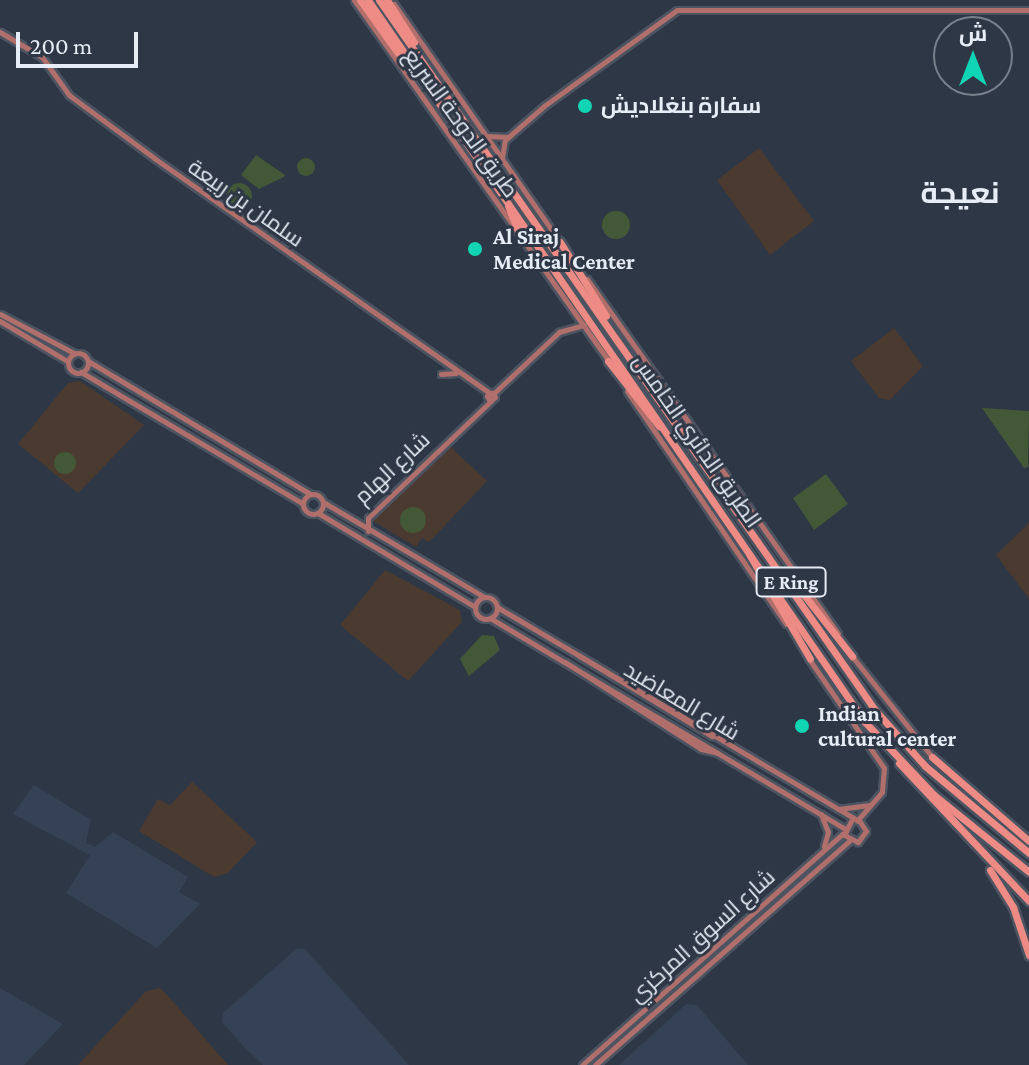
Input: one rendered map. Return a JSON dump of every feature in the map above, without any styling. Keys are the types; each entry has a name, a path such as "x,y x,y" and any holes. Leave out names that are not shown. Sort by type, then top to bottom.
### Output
{"highway":[{"path":"360,0 423,81"},
{"name":"الطريق الدائري الخامس","path":"368,0 898,761 1029,872"},
{"name":"الطريق الدائري الخامس","path":"379,0 904,745 1029,853"},
{"path":"389,0 431,76"},
{"path":"505,196 517,228"},
{"path":"560,242 629,356"},
{"path":"608,361 671,434"},
{"path":"747,544 810,659"},
{"path":"794,587 852,656"},
{"path":"932,757 1029,841"},
{"path":"898,761 974,850 1009,899 1029,955"},
{"path":"974,850 1029,901"}],"street":[{"name":"طريق الدوحة السريع","path":"354,0 585,325 884,768 875,803"},
{"name":"طريق الدوحة السريع","path":"389,0 852,656 932,757"},
{"path":"502,160 509,137 677,10 1029,10"},
{"name":"سلمان بن ربيعة","path":"0,32 46,60 73,98 489,397"},
{"path":"484,134 509,137"},
{"path":"572,307 569,324 585,325"},
{"path":"0,314 88,361 353,523 484,597 475,607 0,321"},
{"name":"شارع الهام","path":"369,532 368,518 489,397 569,324"},
{"path":"67,361 74,353"},
{"path":"81,372 88,361"},
{"path":"441,374 459,374"},
{"name":"شارع الهام","path":"353,523 453,435"},
{"path":"302,503 310,494"},
{"path":"318,513 323,502"},
{"name":"شارع المعاضيد","path":"484,597 715,740 854,821"},
{"name":"شارع المعاضيد","path":"475,607 844,830"},
{"path":"490,618 497,607"},
{"path":"565,661 622,702 718,753"},
{"path":"622,702 631,700"},
{"path":"825,804 852,812 875,803"},
{"path":"844,830 849,841 865,835 854,821 875,803"},
{"path":"805,865 828,836 817,811"},
{"name":"شارع السوق المركزي","path":"582,1065 854,821"},
{"name":"شارع السوق المركزي","path":"595,1065 849,841"}],"shaded area":[{"path":"759,148 814,221 770,255 717,180"},
{"path":"894,328 923,366 890,400 879,398 851,361"},
{"path":"80,381 144,425 78,493 18,444 68,383"},
{"path":"451,447 487,481 429,542 422,538 416,547 373,521"},
{"path":"1029,523 1029,599 996,555"},
{"path":"385,570 460,610 462,622 408,681 340,625"},
{"path":"192,782 257,842 228,873 214,877 139,831 158,799 170,805"},
{"path":"34,785 91,820 86,843 95,847 113,832 188,877 179,892 200,904 157,948 66,893 90,855 13,814"},
{"path":"296,949 305,949 409,1065 263,1065 244,1047 222,1022 223,1013"},
{"path":"0,988 63,1024 24,1065 0,1065"},
{"path":"161,988 228,1065 78,1065 146,991"},
{"path":"686,1004 697,1005 748,1065 619,1065"}],"green space":[{"path":"256,155 284,177 259,189 241,175"},
{"path":"302,158 310,158 315,167 313,174 302,176 297,171 297,163"},
{"path":"239,183 248,187 252,196 248,205 239,209 230,205 226,196 230,187"},
{"path":"616,211 626,215 630,225 626,235 616,239 606,235 602,225 606,215"},
{"path":"982,408 1029,411 1028,467 1024,468"},
{"path":"65,452 73,455 76,463 73,471 65,474 57,471 54,463 57,455"},
{"path":"826,474 848,504 814,530 793,498"},
{"path":"413,507 422,511 426,520 422,529 413,533 404,529 400,520 404,511"},
{"path":"482,635 494,636 500,650 469,676 460,659"}],"place":[{"name":"سفارة بنغلاديش","path":"585,106"},
{"name":"Al Siraj Medical Center","path":"475,249"},
{"name":"Indian cultural center","path":"802,726"}],"district":[{"name":"نعيجة","path":"960,193"}]}
